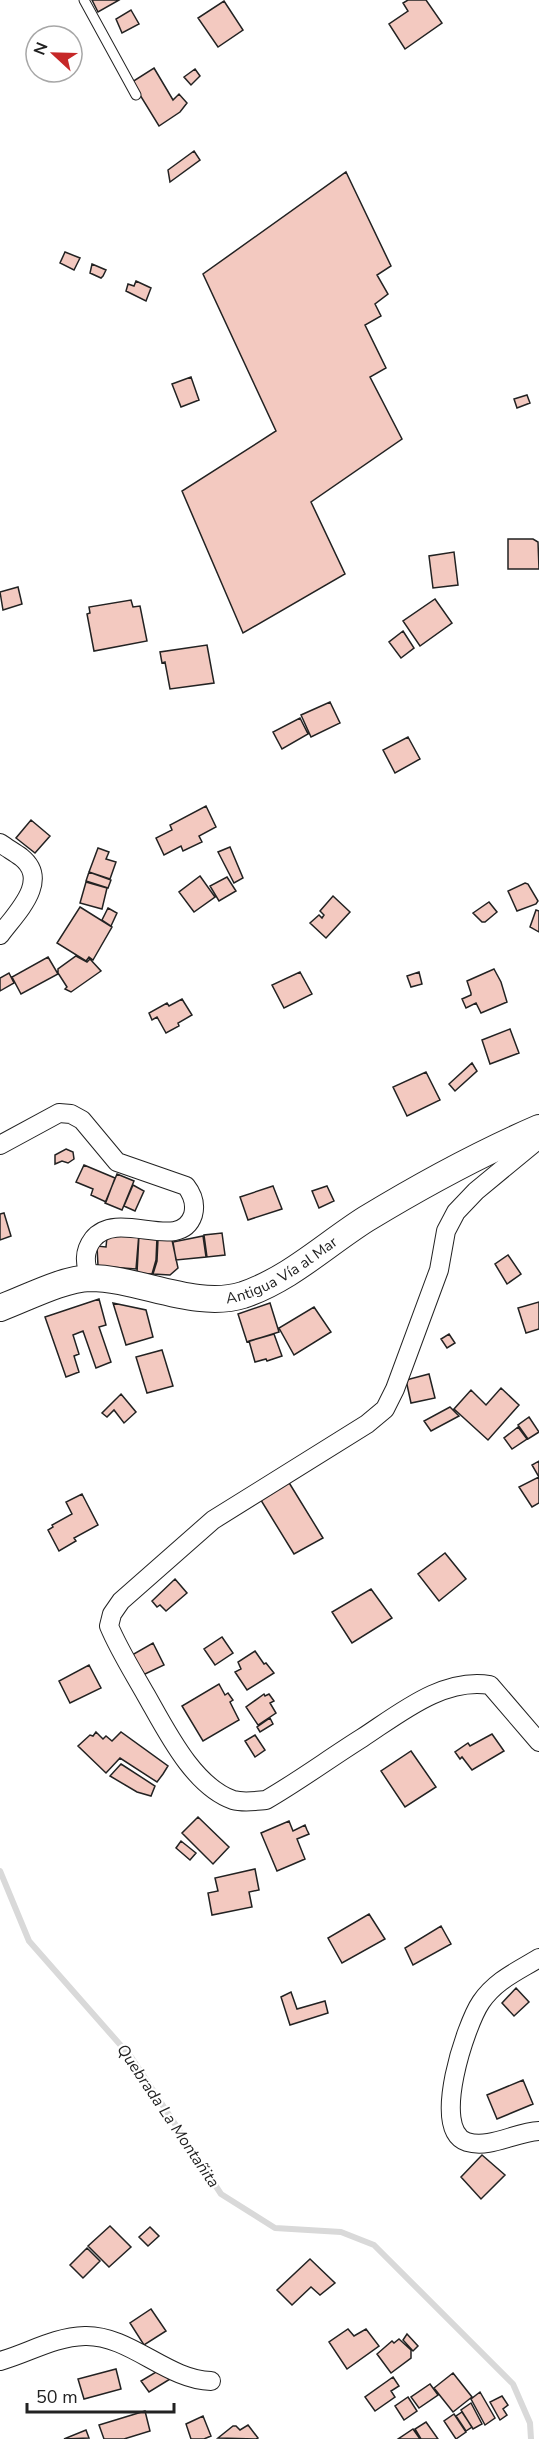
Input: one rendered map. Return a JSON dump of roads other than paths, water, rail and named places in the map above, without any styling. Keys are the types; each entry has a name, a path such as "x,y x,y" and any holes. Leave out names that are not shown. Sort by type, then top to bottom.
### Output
{"main road":[{"name":"Antigua Vía al Mar","path":"0,1308 53,1287 90,1278 212,1299 241,1295 271,1283 295,1269 365,1220 452,1170 539,1128"}],"street":[{"path":"0,843 21,857 29,866 33,874 33,883 30,893 0,935"},
{"path":"0,1145 59,1113 71,1114 82,1120 117,1162 186,1186 192,1194 194,1212 186,1226 181,1229 169,1233 135,1227 119,1227 98,1234 90,1244 85,1260 90,1278"},
{"path":"539,1139 476,1191 456,1212 446,1231 439,1270 395,1389 385,1409 367,1424 213,1520 120,1601 111,1614 109,1626 171,1740 193,1769 209,1784 235,1800 249,1802 266,1800 419,1701 462,1685 479,1683 490,1685 539,1742"},
{"path":"539,1958 508,1975 481,2002 460,2048 453,2084 453,2126 456,2136 478,2143 539,2131"},
{"path":"0,2361 53,2340 87,2336 115,2342 186,2375 211,2381"}],"lane":[{"path":"84,0 136,95"}],"waterway":[{"name":"Quebrada La Montañita","path":"0,1871 29,1941 131,2057 221,2194 275,2228 341,2232 374,2245 513,2384 530,2423 531,2439"}]}
